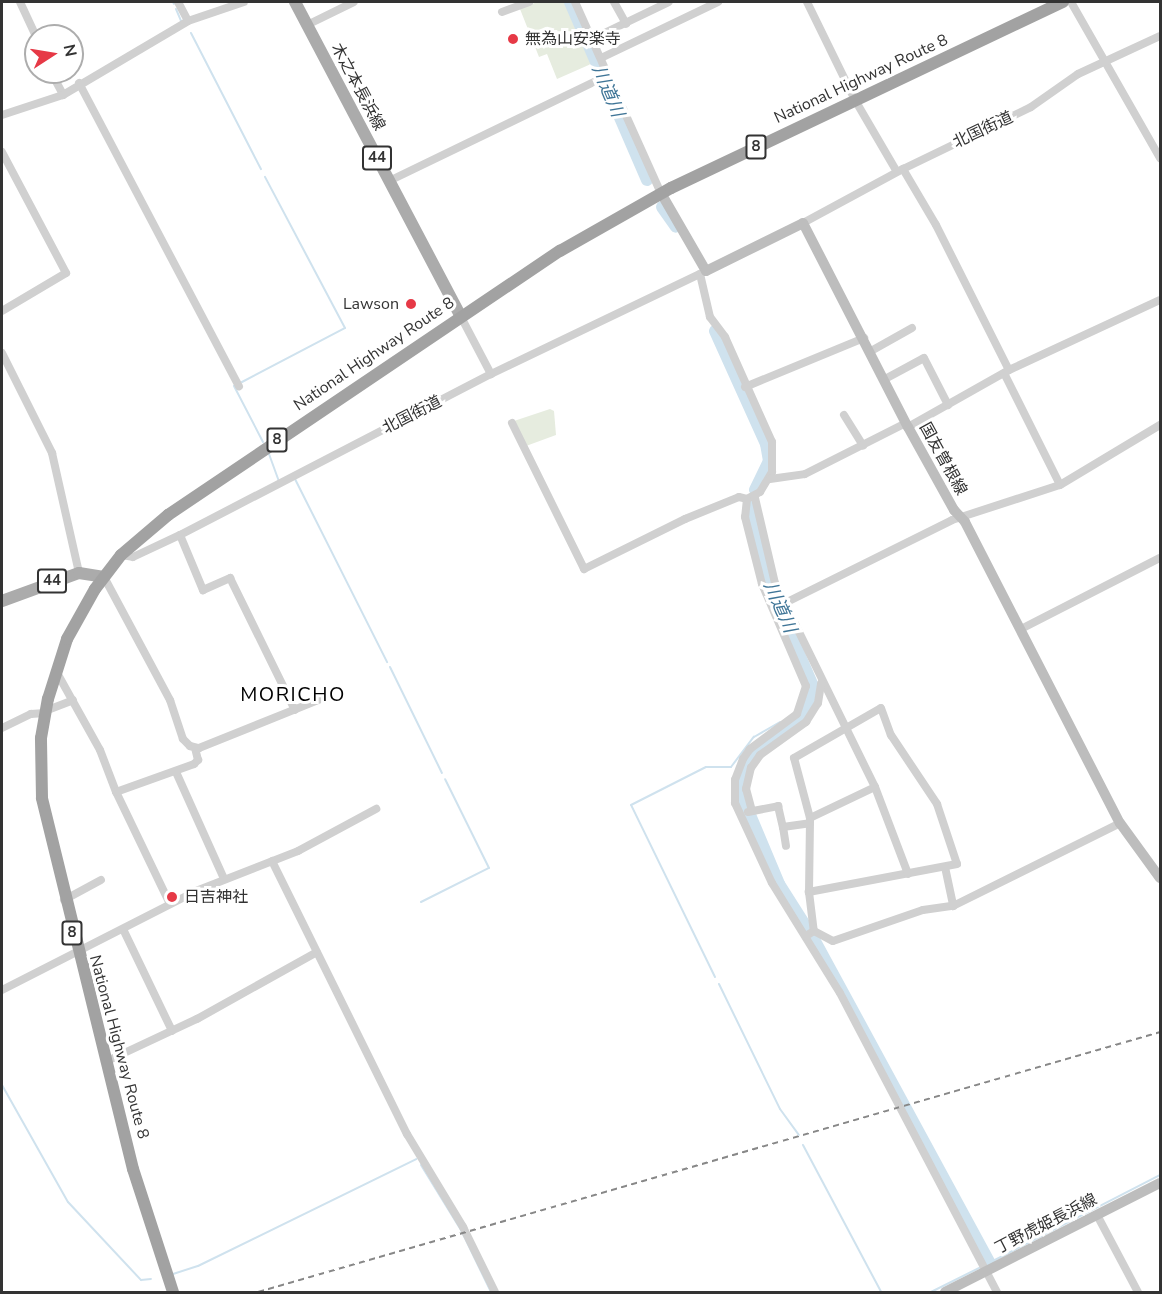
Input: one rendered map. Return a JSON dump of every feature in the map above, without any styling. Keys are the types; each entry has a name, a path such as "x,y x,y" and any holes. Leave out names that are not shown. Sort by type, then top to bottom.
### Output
{"highway":[{"name":"National Highway Route 8","path":"173,1293 143,1202 105,1062 64,900 42,798 45,712 55,670 76,619 104,577 121,555 168,515 460,315 560,251 661,194 1063,2"}],"main road":[{"name":"木之本長浜線","path":"295,2 460,315"},
{"path":"661,194 703,273 803,223"},
{"name":"国友曽根線","path":"803,223 871,351 907,425 1021,629 1120,823 1161,878"},
{"name":"44","path":"2,601 79,573 104,577"},
{"name":"丁野虎姫長浜線","path":"945,1293 1161,1183"}],"street":[{"path":"20,2 30,24"},
{"path":"178,2 188,21"},
{"path":"84,80 134,50 183,27 188,21 244,2"},
{"path":"307,25 354,2"},
{"path":"502,12 530,2"},
{"path":"575,2 601,58 604,76 661,194"},
{"path":"614,2 626,24"},
{"path":"592,39 669,2"},
{"path":"601,58 718,2"},
{"path":"807,2 855,100 936,225 1060,485"},
{"path":"1071,2 1161,158"},
{"name":"北国街道","path":"803,223 900,170 1031,107 1059,85 1106,60 1161,36"},
{"path":"389,181 604,76"},
{"path":"57,84 63,95"},
{"path":"2,115 63,95 78,84"},
{"path":"80,84 239,386"},
{"path":"2,152 66,273 2,311"},
{"path":"703,273 710,317 725,337 745,387 772,442 774,461 770,479 751,498 745,517 759,577 806,686 797,714 750,749 739,766 734,794 746,813 772,883 806,936 997,1293"},
{"name":"北国街道","path":"121,555 133,557 180,535 492,374 703,273"},
{"path":"770,479 805,474 863,444 948,405 1007,372 1161,300"},
{"path":"460,315 492,374"},
{"path":"871,351 912,328"},
{"path":"745,387 864,338"},
{"path":"2,353 52,453 79,573"},
{"path":"885,379 924,358 948,405"},
{"path":"844,415 863,444"},
{"path":"512,423 584,569 685,519 739,497 751,498"},
{"path":"785,603 960,517 1060,485 1161,425"},
{"path":"751,498 771,572 821,683 875,787 908,874"},
{"path":"180,535 202,590 230,578 295,710"},
{"path":"1021,629 1161,558"},
{"path":"104,577 170,700 183,739 195,748 197,762 176,772 116,792"},
{"path":"55,670 73,700 170,904"},
{"path":"746,813 746,789 751,768 760,755 806,722 818,703 821,683"},
{"path":"195,748 321,699"},
{"path":"2,728 31,714 45,712 73,700"},
{"path":"809,892 957,864 937,804 891,735 881,708 794,758 810,820 809,892 814,931"},
{"path":"176,772 224,879"},
{"path":"783,827 810,820 875,787"},
{"path":"746,813 778,806 786,846"},
{"path":"2,990 170,904 224,879 272,861 376,809"},
{"path":"814,931 833,941 923,910 953,906 1120,823"},
{"path":"272,861 407,1134 463,1227 495,1293"},
{"path":"945,867 953,906"},
{"path":"64,900 101,880"},
{"path":"123,929 172,1031"},
{"path":"806,936 814,931"},
{"path":"105,1062 172,1031 317,952"},
{"path":"1096,1215 1138,1293"}],"shaded area":[{"path":"537,2 565,2 591,64 557,79 547,54 539,57 520,9"},
{"path":"550,409 554,411 556,435 526,446 514,421"}],"waterway":[{"name":"川道川","path":"570,2 647,180"},
{"path":"176,9 182,23"},
{"path":"191,33 261,169"},
{"path":"242,382 345,328 265,177"},
{"name":"川道川","path":"662,207 676,227"},
{"name":"川道川","path":"715,331 766,444 769,461 755,490"},
{"path":"234,386 263,442"},
{"path":"269,454 279,481"},
{"path":"295,479 387,662"},
{"path":"751,506 765,575 813,686 804,715 746,763 740,791 779,884 807,928"},
{"path":"390,667 442,773"},
{"path":"715,977 631,805 706,767 731,767 754,737 780,722"},
{"path":"421,902 489,868 445,779"},
{"path":"815,941 989,1262"},
{"path":"719,984 780,1109 799,1135"},
{"path":"2,1085 68,1202 141,1280 151,1279"},
{"path":"803,1145 881,1292"},
{"path":"173,1274 198,1266 416,1159"},
{"path":"421,1165 461,1230 491,1292"},
{"path":"985,1265 1160,1175"},
{"path":"931,1292 979,1268"}],"railway":[{"path":"258,1292 1160,1032"}],"place":[{"name":"無為山安楽寺","path":"513,39"},
{"name":"Lawson","path":"411,304"},
{"name":"日吉神社","path":"172,897"}],"district":[{"name":"MORICHO","path":"293,694"}]}
